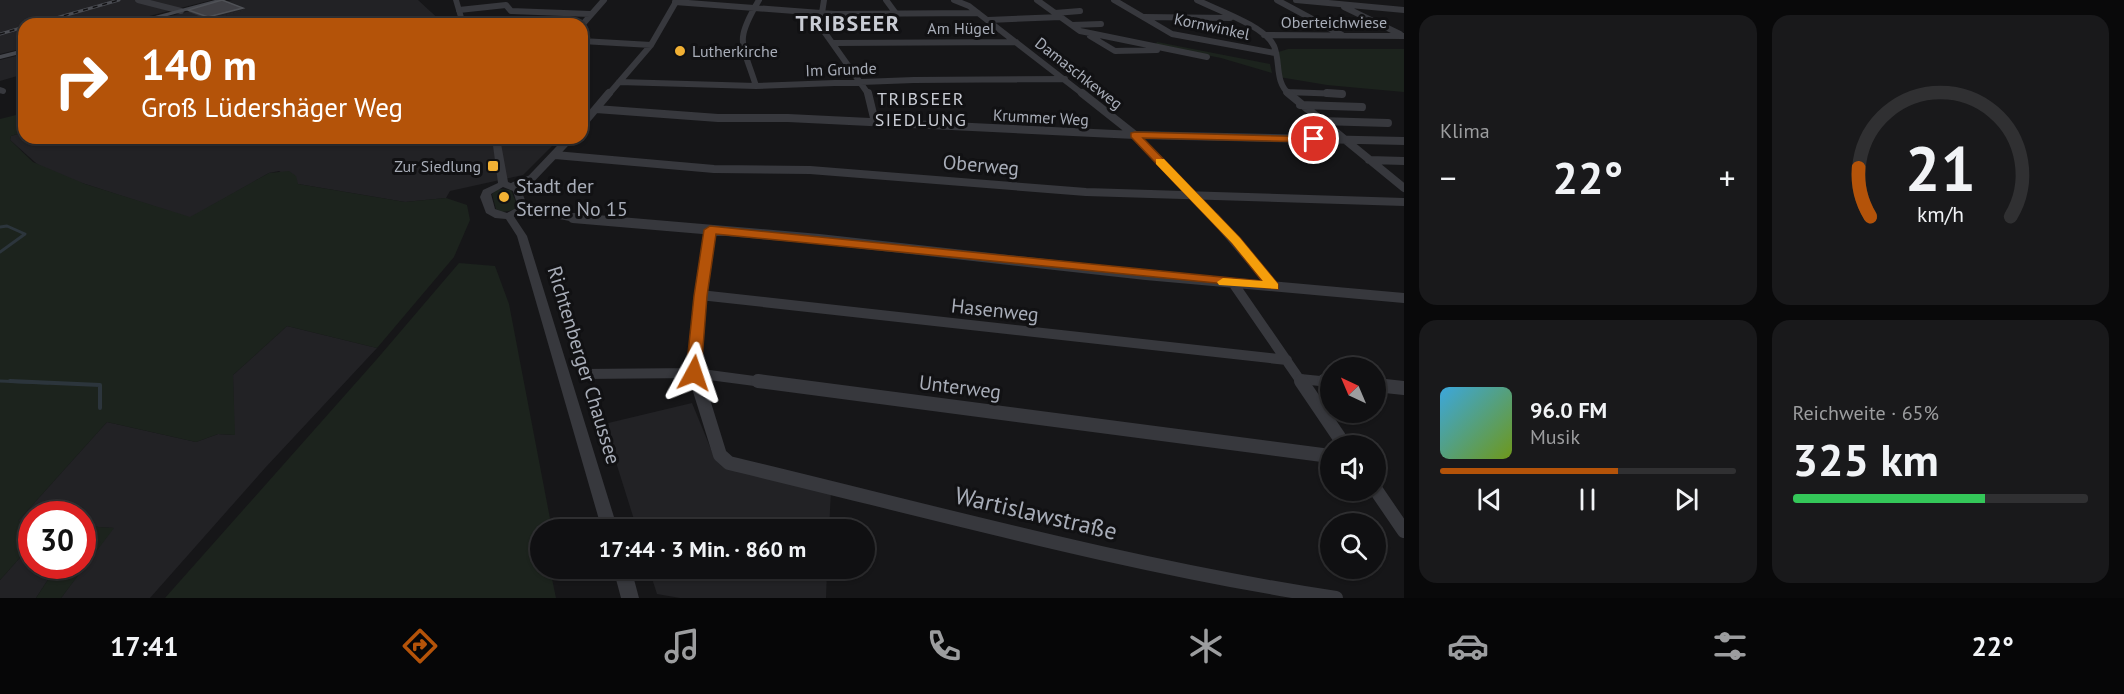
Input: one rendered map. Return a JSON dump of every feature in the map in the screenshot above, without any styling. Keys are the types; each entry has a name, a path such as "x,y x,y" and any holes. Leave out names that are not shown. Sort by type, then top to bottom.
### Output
{"main road":[{"path":"153,18 223,0"},
{"path":"0,57 18,52"}],"street":[{"path":"138,0 181,11"},
{"path":"456,0 461,18"},
{"path":"587,18 604,0"},
{"path":"756,86 741,39 759,0"},
{"path":"824,0 818,23 862,82 870,96 875,122"},
{"path":"886,0 897,15"},
{"name":"Damaschkeweg","path":"954,0 988,20 1135,135 1236,240 1274,286"},
{"path":"1037,0 1054,0"},
{"path":"1037,0 1080,31 1115,51 1163,49"},
{"name":"Kornwinkel","path":"1114,0 1172,34 1275,53"},
{"path":"1197,0 1264,35 1274,46 1280,83 1286,92 1342,140 1399,181 1404,188"},
{"path":"1277,0 1344,36"},
{"path":"1296,0 1404,10"},
{"path":"588,118 651,45 676,1 819,13 897,15 978,13"},
{"path":"1338,4 1403,36"},
{"path":"459,10 506,5 511,11 590,14"},
{"path":"988,20 1058,15 1080,11"},
{"path":"1143,17 1234,18"},
{"path":"1072,25 1101,24"},
{"path":"1080,31 1207,57"},
{"name":"Oberteichwiese","path":"1264,35 1403,36"},
{"path":"588,41 651,45"},
{"name":"Am Hügel","path":"833,43 1017,42"},
{"name":"Im Grunde","path":"619,82 756,86 1065,79"},
{"path":"1286,92 1342,94"},
{"path":"1300,105 1362,106"},
{"name":"Krummer Weg","path":"596,109 718,117 1135,135 1404,141"},
{"path":"1320,121 1388,123"},
{"path":"497,144 503,184"},
{"path":"565,144 531,179 514,186 503,184 489,189 485,197 490,211 509,216 523,208 585,220 710,230 1404,298"},
{"name":"Oberweg","path":"555,155 714,168 810,170 1086,192 1404,202"},
{"path":"1369,160 1404,161"},
{"path":"514,186 523,208"},
{"name":"Richtenberger Chaussee","path":"509,216 522,236 607,519"},
{"path":"694,373 700,296 710,230"},
{"path":"1233,283 1338,435"},
{"name":"Hasenweg","path":"700,296 1287,360"},
{"name":"Unterweg","path":"583,374 694,373 1320,455"},
{"name":"Wartislawstraße","path":"694,373 720,455 729,463 1117,556 1264,587 1336,598"},
{"path":"1300,379 1320,381"},
{"path":"1386,386 1404,388"},
{"path":"1384,501 1404,531"},
{"path":"626,579 632,598"}],"shaded area":[{"path":"0,0 212,0 142,18 18,18 18,50 0,54"},
{"path":"232,0 418,0 438,18 163,18"},
{"path":"1157,42 1270,64 1272,73 1221,58 1155,45"},
{"path":"1288,49 1404,49 1404,92 1327,85 1279,77 1275,53"},
{"path":"18,56 18,76 0,81 0,60"},
{"path":"18,114 18,134 11,136 10,140 33,162 85,184 190,217 269,173 289,171 296,176 298,184 405,202 446,198 467,205 470,220 454,257 377,348 287,326 233,375 235,435 218,434 196,442 107,422 36,501 18,501 18,560 0,580 0,119"},
{"path":"18,134 18,144 554,144 523,175 450,191 446,198 405,202 298,184 279,171 269,173 190,218 45,171 10,140 11,136"},
{"path":"498,189 511,190 517,205 514,210 502,212 496,209 492,194"},
{"path":"459,263 495,266 509,304 550,519 530,519 530,579 552,579 556,598 165,598"},
{"path":"287,326 377,348 265,468 150,598 61,598 75,579 96,579 96,551 113,528 96,527 96,501 36,501 107,422 196,442 218,434 234,435 233,375"},
{"path":"692,403 715,459 831,491 830,519 634,519 604,424"},
{"path":"96,527 114,528 96,552"},
{"path":"18,560 18,579 48,579 36,598 0,598 0,580"},
{"path":"48,579 75,579 61,598 36,598"},
{"path":"652,579 827,579 826,598 680,598 657,594"}],"building":[{"path":"222,0 243,8 208,17 188,10"}],"waterway":[{"path":"0,227 7,226 25,234 0,252"},
{"path":"0,381 48,383"},
{"path":"10,381 100,385 100,408"}],"railway":[{"path":"56,18 119,0"},
{"path":"0,34 18,29"}],"slow traffic":[{"path":"1160,162 1236,240 1274,286 1223,282"}],"place":[{"name":"Lutherkirche","path":"680,51"},
{"name":"Zur Siedlung","path":"493,166"},
{"name":"Stadt der Sterne No 15","path":"504,197"}],"district":[{"name":"TRIBSEER","path":"848,23"},
{"name":"TRIBSEER SIEDLUNG","path":"921,108"}],"route":[{"path":"694,373 700,296 710,230 819,239 1146,275 1274,286 1236,240 1135,135 1314,139"}]}
